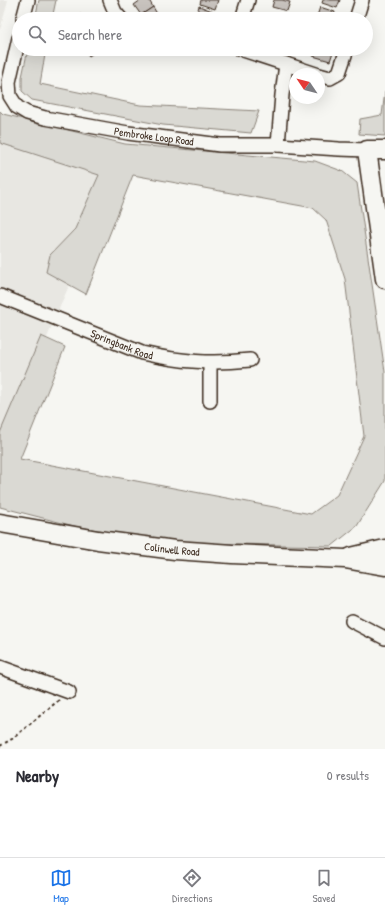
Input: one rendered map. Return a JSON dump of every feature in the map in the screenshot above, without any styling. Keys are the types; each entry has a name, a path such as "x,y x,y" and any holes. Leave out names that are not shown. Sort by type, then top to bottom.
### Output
{"street":[{"path":"25,12 28,0"},
{"path":"244,12 248,0"},
{"path":"358,12 362,0"},
{"name":"Pembroke Loop Road","path":"15,56 9,82 10,96 17,107 27,113 45,118 144,135 220,145 278,145 339,150 367,150"},
{"path":"261,56 298,68"},
{"path":"325,77 330,78 339,72 345,56"},
{"path":"278,145 286,64"},
{"path":"385,150 367,150 385,279"},
{"name":"Springbank Road","path":"0,296 142,353 165,358 210,363 250,360"},
{"path":"210,363 210,401"},
{"name":"Colinwell Road","path":"0,523 98,540 175,550 232,554 345,558 385,566"},
{"name":"Colinwell Road","path":"345,558 385,549"},
{"path":"352,621 385,638"},
{"path":"0,667 69,692"}],"path":[{"path":"0,746 12,739 69,692"}],"shaded area":[{"path":"0,0 8,0 0,30"},
{"path":"39,0 56,0 53,12 36,12"},
{"path":"26,56 45,56 40,84 140,105 259,111 251,133 163,125 32,100 22,91 22,77"},
{"path":"385,91 385,136 359,134 360,119 382,115"},
{"path":"0,111 3,114 125,144 315,161 342,171 357,183 385,372 385,481 357,526 332,546 186,543 78,527 0,507 0,433 41,336 65,347 20,459 311,514 337,495 364,436 345,279 326,220 313,208 133,175 86,294 46,272 50,255 75,229 99,175 0,143"},
{"path":"0,133 116,174 0,449"}],"building":[{"path":"141,0 149,0 153,7 146,12 139,12 134,5"},
{"path":"201,0 218,0 215,9 200,4"},
{"path":"274,0 290,2 287,11 272,7"},
{"path":"323,0 340,0 337,8 322,3"},
{"path":"199,6 215,12 197,12"},
{"path":"153,7 156,12 146,12"},
{"path":"320,7 335,12 318,12"},
{"path":"313,56 332,56 330,61"}]}
